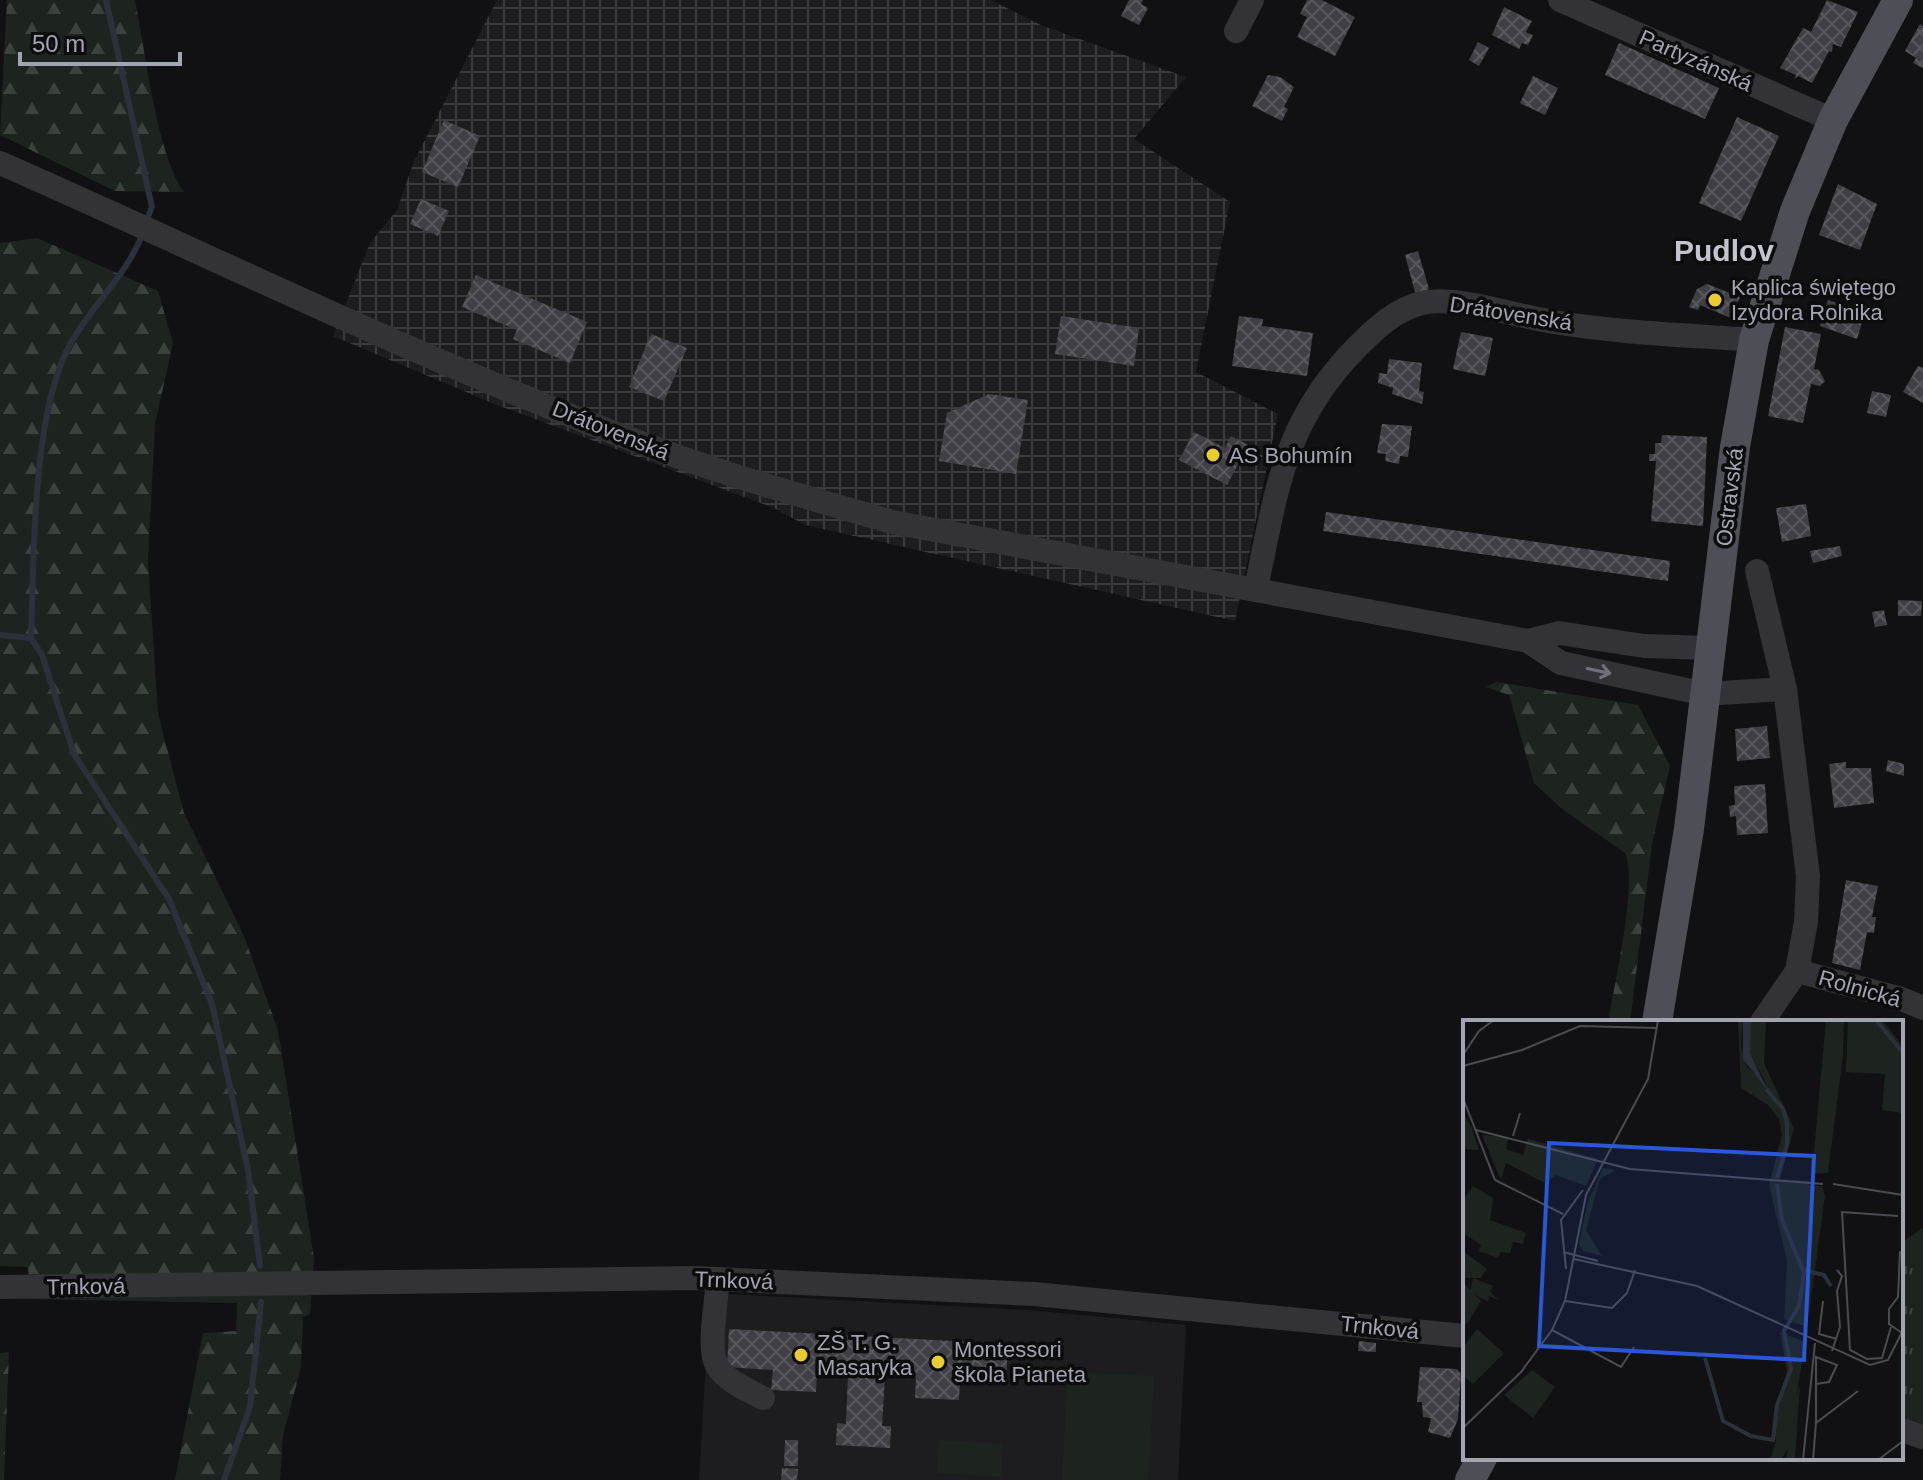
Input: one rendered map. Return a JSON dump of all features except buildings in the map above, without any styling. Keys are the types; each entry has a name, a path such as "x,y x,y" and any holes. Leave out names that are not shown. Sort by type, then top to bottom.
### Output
{"main road":[{"name":"Ostravská","path":"1657,1020 1689,829 1735,447 1754,340 1787,234 1833,120 1898,0"},
{"path":"1470,1480 1481,1460"}],"street":[{"path":"1236,31 1252,0"},
{"name":"Partyzánská","path":"1560,0 1833,120"},
{"name":"Drátovenská","path":"0,163 295,297 563,411 710,467 892,522 1528,641 1561,663 1705,694 1785,689"},
{"name":"Drátovenská","path":"1256,588 1287,448 1303,417 1346,358 1373,331 1406,309 1439,302 1556,323 1754,340"},
{"name":"Ostravská","path":"1757,571 1785,689 1808,876 1806,922 1797,971 1763,1020"},
{"name":"Drátovenská","path":"1528,641 1559,633 1644,646 1711,648"},
{"name":"Rolnická","path":"1797,971 1902,999 1923,1008"},
{"path":"718,1279 713,1351 716,1365 733,1381 763,1398"},
{"name":"Trnková","path":"0,1287 718,1279 1034,1294 1463,1336"},
{"path":"1903,1431 1923,1437"}],"shaded area":[{"path":"497,0 991,0 1043,26 1186,77 1134,139 1230,202 1196,372 1278,414 1235,621 805,525 774,508 497,405 333,336 370,243 397,210 414,161"},
{"path":"710,1293 1029,1310 1186,1325 1178,1480 699,1480"}],"green space":[{"path":"7,0 135,0 159,128 166,153 184,192 115,191 0,135"},
{"path":"37,238 158,291 173,343 155,424 148,561 158,714 184,813 244,936 278,1030 314,1258 310,1314 303,1317 301,1367 283,1435 280,1480 175,1480 203,1333 236,1331 237,1303 30,1299 28,1267 0,1266 0,243"},
{"path":"1496,682 1638,705 1670,766 1652,844 1630,1020 1608,1020 1627,910 1629,887 1625,853 1562,809 1534,783 1509,695 1486,687"},
{"path":"1923,1228 1923,1446 1903,1440 1903,1242"},
{"path":"9,1352 4,1480 0,1480 0,1353"},
{"path":"1068,1372 1154,1376 1148,1480 1062,1480"},
{"path":"939,1440 1003,1444 1001,1477 937,1473"}],"waterway":[{"path":"106,0 152,207 146,222"},
{"path":"31,638 37,488 48,410 57,376 69,346 128,263 143,233"},
{"path":"0,635 31,638 42,655 74,754 169,899 212,1004 248,1170 260,1266"},
{"path":"224,1480 250,1407 261,1302"}],"place":[{"name":"Kaplica świętego Izydora Rolnika","path":"1715,300"},
{"name":"AS Bohumín","path":"1213,455"},
{"name":"ZŠ T. G. Masaryka","path":"801,1355"},
{"name":"Montessori škola Pianeta","path":"938,1362"}],"district":[{"name":"Pudlov","path":"1724,251"}]}
